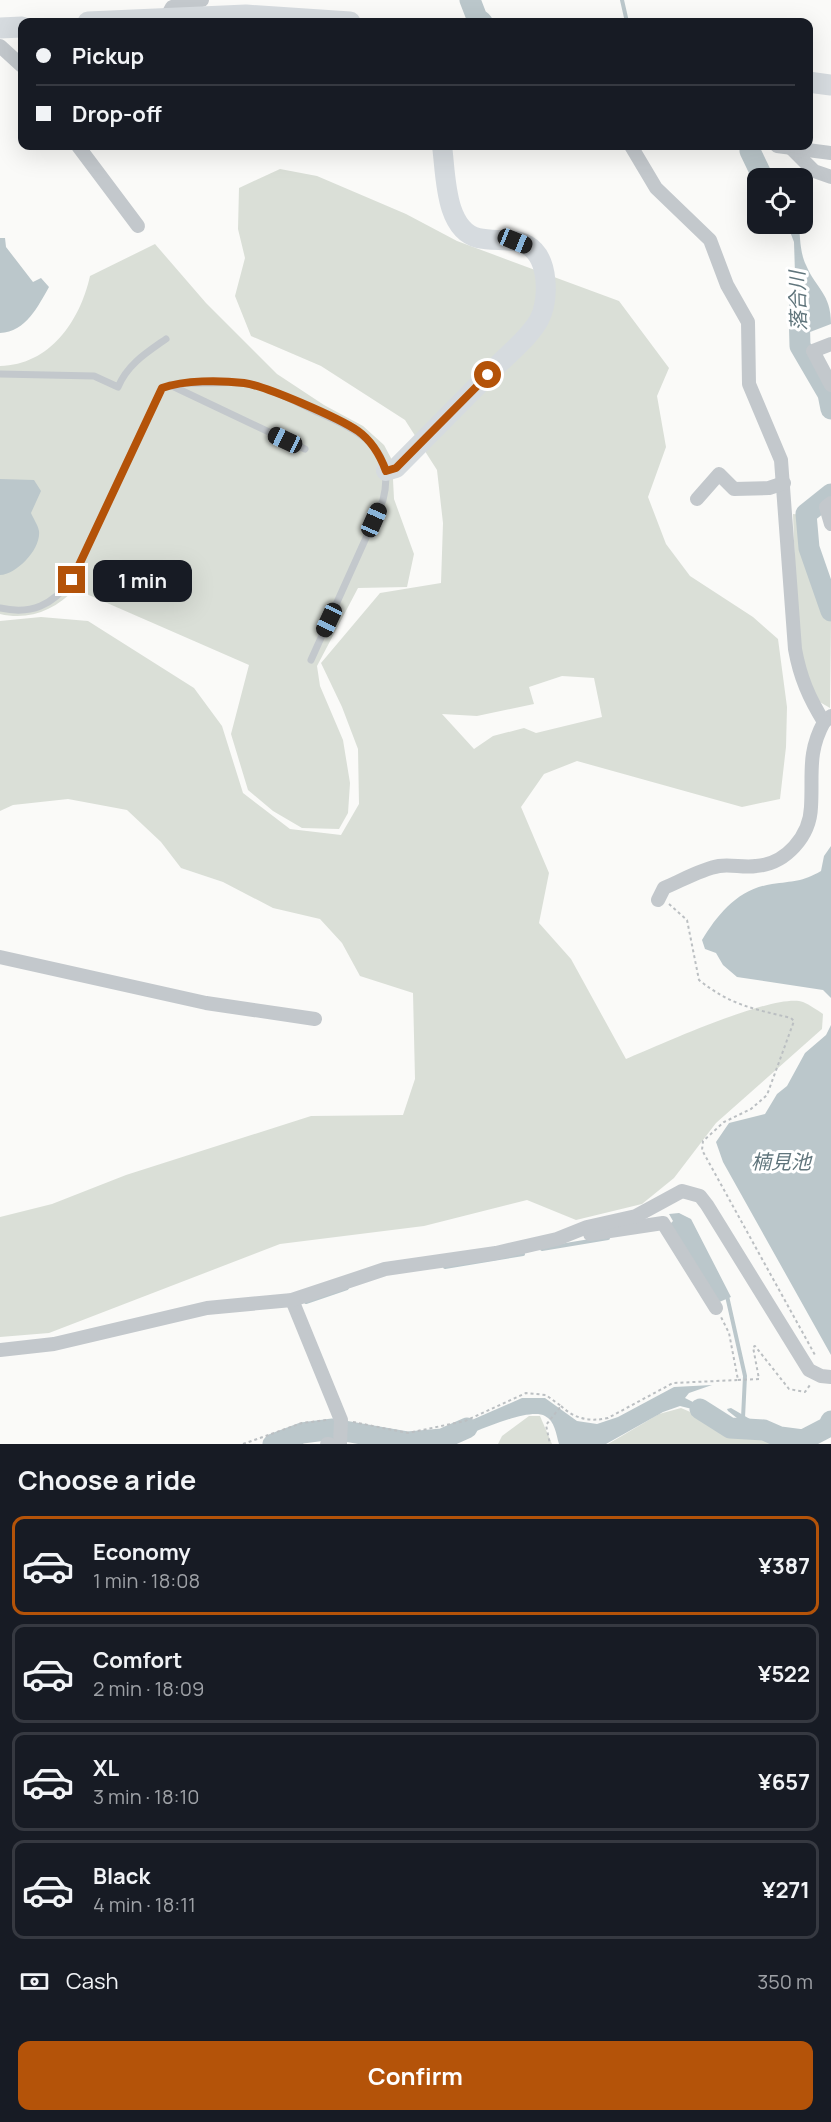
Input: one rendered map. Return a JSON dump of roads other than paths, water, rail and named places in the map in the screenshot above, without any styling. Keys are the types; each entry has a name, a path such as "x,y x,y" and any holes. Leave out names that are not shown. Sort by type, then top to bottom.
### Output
{"main road":[{"path":"165,18 206,12 303,18"},
{"path":"0,28 18,27"},
{"path":"813,83 831,85"}],"street":[{"path":"0,46 18,62"},
{"path":"81,150 138,226"},
{"path":"386,471 396,468 519,344 538,321 545,301 540,259 529,246 515,241 476,238 458,223 454,216 443,150"},
{"path":"633,150 656,188 710,240 727,285 748,322 749,384 781,460 795,649 804,687 827,719 813,745 810,818 792,849 770,863 758,867 719,866 664,888 658,900"},
{"path":"788,150 814,171 831,177"},
{"path":"808,150 831,153"},
{"path":"831,344 813,351 831,385"},
{"path":"697,499 719,474 734,489 769,488 784,483"},
{"path":"831,503 826,507 831,524"},
{"path":"0,957 206,1003 315,1019"},
{"path":"0,1350 54,1344 207,1308 292,1300 386,1269 496,1253 567,1235 587,1227 636,1216 682,1191 700,1196 746,1266 805,1364 814,1374 830,1377"},
{"path":"567,1235 588,1235 663,1223 716,1308"},
{"path":"292,1300 341,1421 334,1443"}],"lane":[{"path":"0,374 94,376 118,387 124,373 134,362 165,339"},
{"path":"0,608 16,611 43,607 58,597 72,580 162,388 170,385 244,383 271,390 357,430 381,456 386,471 387,486 383,500 311,660"},
{"path":"170,385 305,449"}],"water":[{"path":"791,234 800,234 804,260 826,298 831,324 797,337 794,242"},
{"path":"0,238 5,238 6,247 33,282 41,278 49,287 36,310 24,323 9,332 0,333"},
{"path":"0,479 34,480 41,491 31,513 39,531 36,545 27,559 14,570 0,575"},
{"path":"831,846 831,998 823,990 737,977 723,965 716,953 705,949 702,940 730,904 749,891 760,887 803,879 821,871 824,856"},
{"name":"楠見池","path":"831,1025 831,1355 723,1162 716,1142 729,1123 765,1114 777,1094 787,1086 805,1053 826,1035"},
{"path":"679,1213 691,1219 731,1297 717,1303 670,1224 673,1221 669,1214"},
{"path":"712,1385 689,1393 685,1398 715,1413 725,1423 723,1425 696,1410 680,1406 663,1412 606,1444 559,1444 551,1421 545,1416 536,1414 511,1419 444,1444 442,1433 522,1398 545,1398 577,1421 597,1424 618,1417 674,1387"},
{"path":"731,1408 755,1422 777,1427 777,1438 747,1433 747,1426 728,1411 727,1409"}],"waterway":[{"name":"落合川","path":"470,0 477,18"},
{"path":"622,0 626,18"},
{"name":"落合川","path":"750,151 758,168"},
{"name":"落合川","path":"799,309 800,346 828,394 831,409"},
{"name":"落合川","path":"831,494 806,514 809,548 831,611"},
{"path":"542,1249 608,1238"},
{"path":"445,1267 523,1254"},
{"path":"306,1302 347,1288"},
{"path":"727,1296 745,1376 743,1418"},
{"path":"700,1409 730,1428 764,1430 780,1437 803,1440 828,1427 831,1421"},
{"path":"273,1444 302,1433 333,1429 408,1442 442,1439 467,1428"}]}
